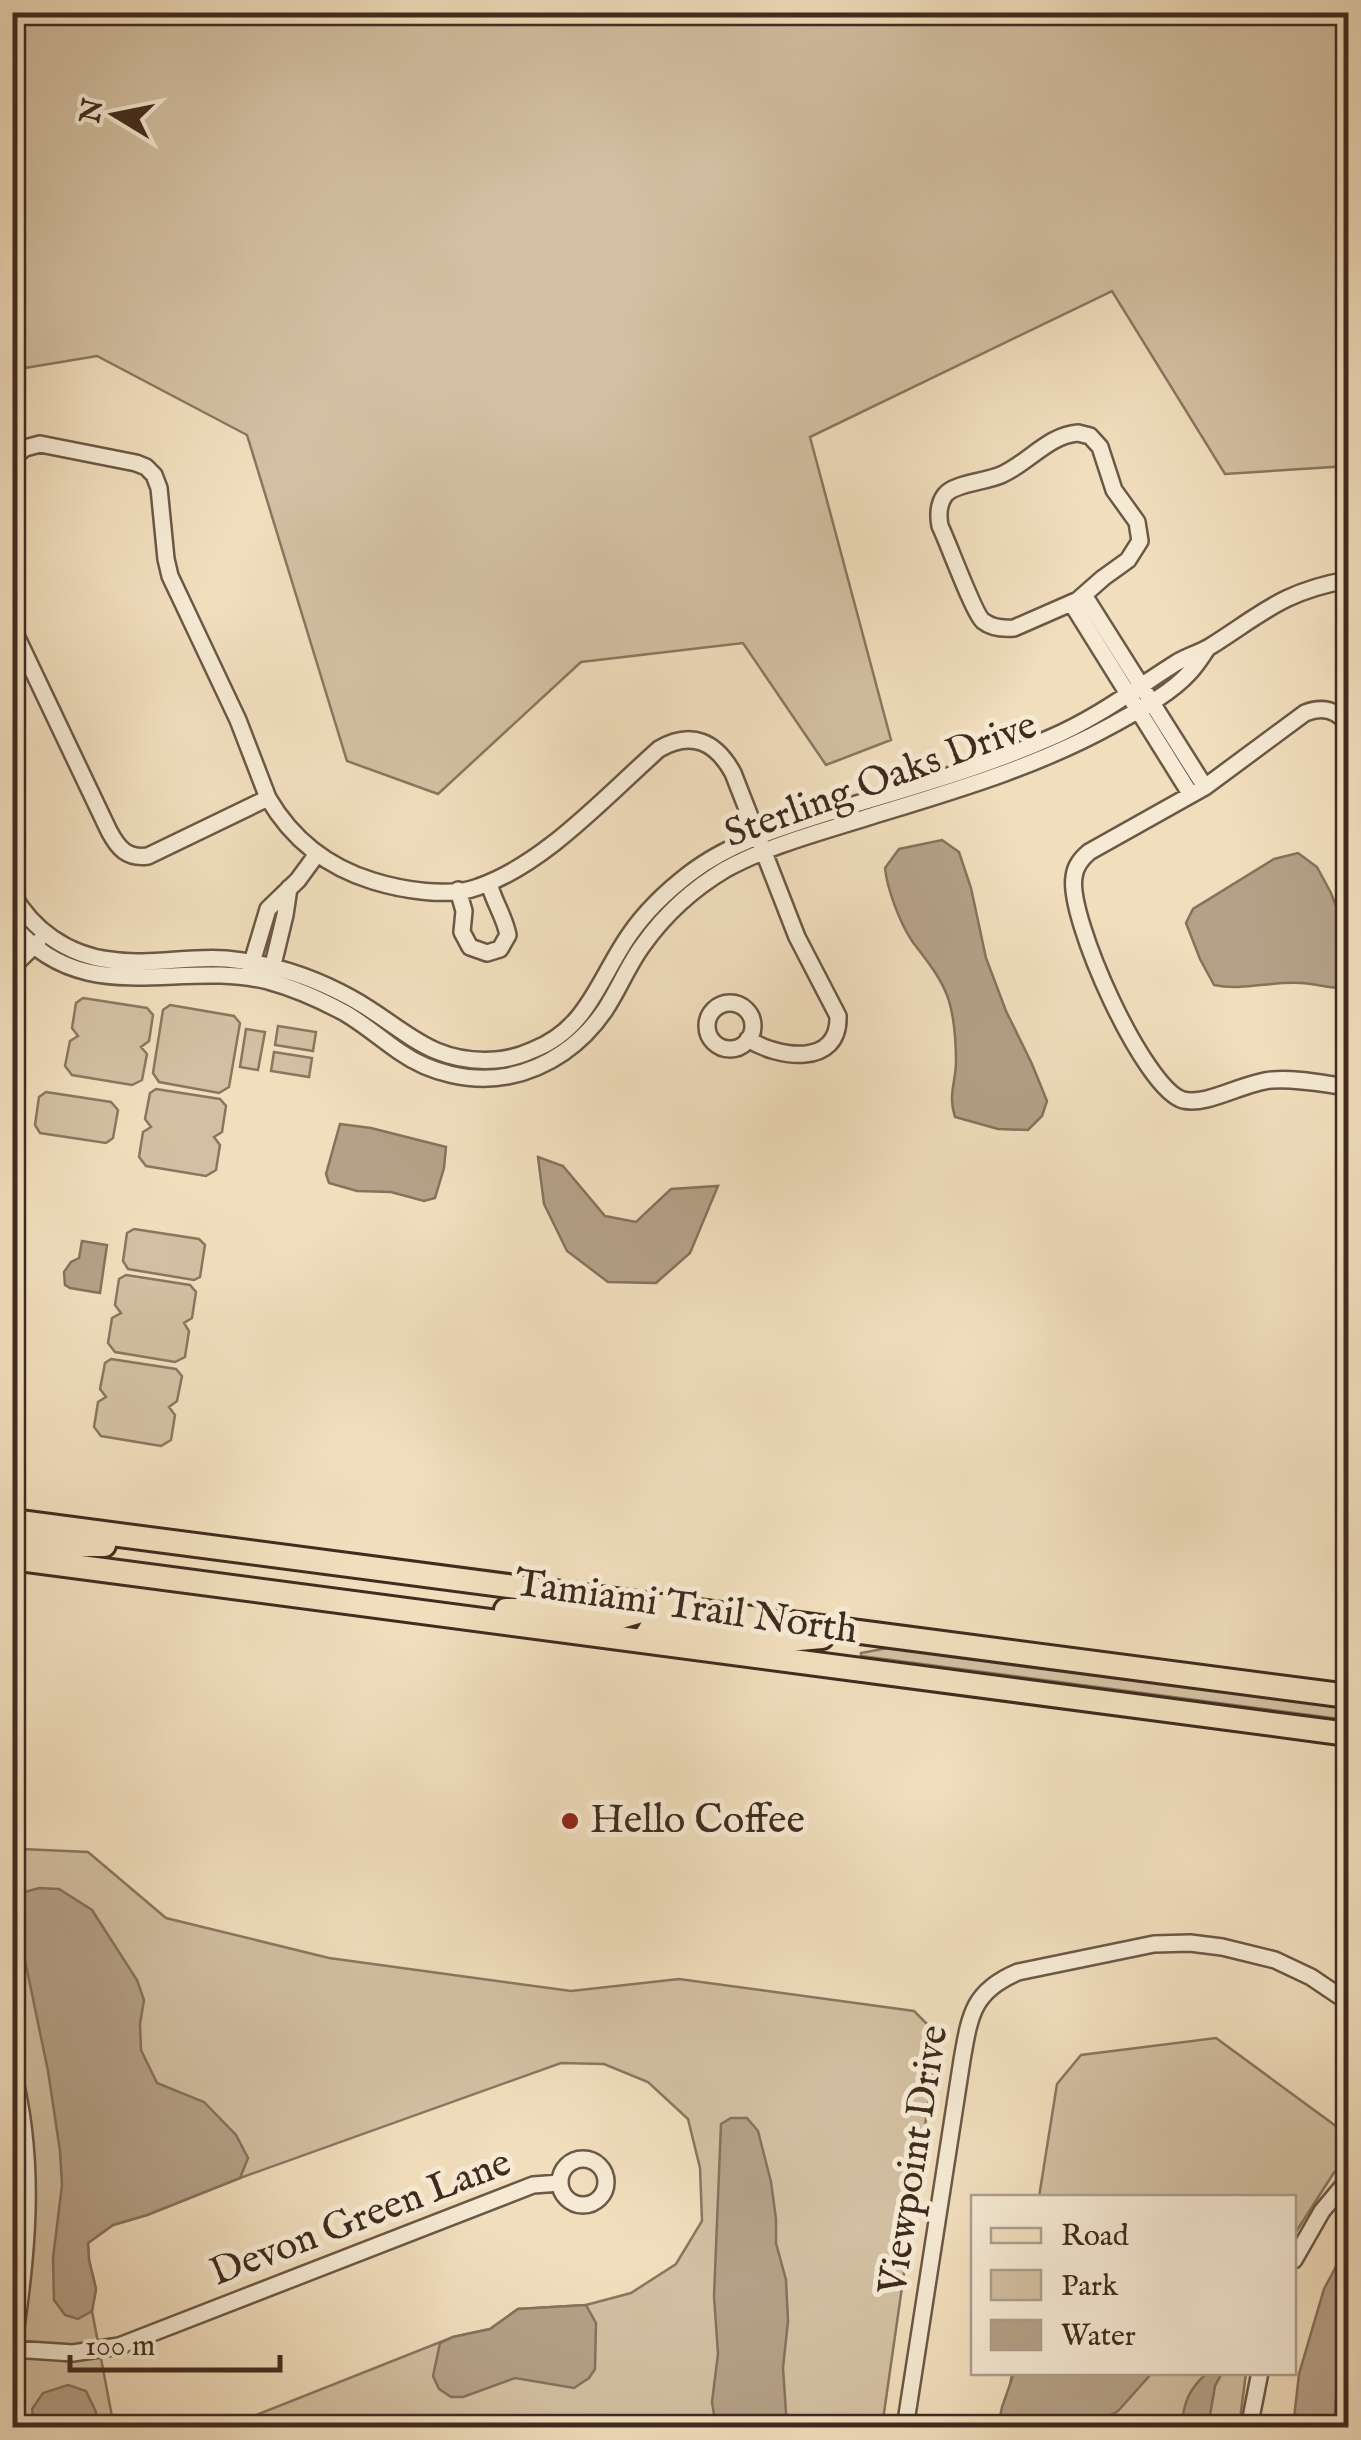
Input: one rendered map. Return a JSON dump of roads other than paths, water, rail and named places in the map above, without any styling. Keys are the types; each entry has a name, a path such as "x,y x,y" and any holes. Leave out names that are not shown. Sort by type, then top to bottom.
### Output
{"main road":[{"name":"Tamiami Trail North","path":"12,1521 1348,1696"},
{"path":"12,1540 59,1545 188,1544"},
{"name":"Tamiami Trail North","path":"12,1558 1348,1734"},
{"path":"423,1611 550,1610 621,1617 632,1616 646,1604"},
{"path":"643,1641 651,1628 668,1625 787,1640 870,1634"}],"street":[{"path":"1074,433 1090,436 1100,446 1114,490 1137,522 1140,541 1134,554 1078,599 1014,628 983,621 974,610 940,526 939,510 944,495 957,487 1004,474 1058,437 1074,433"},
{"path":"12,458 25,448 47,445 136,463 154,475 170,576 238,720 268,798 285,824 317,854 346,872 422,891 475,889 530,862 659,749 680,740 706,744 726,760 797,937 838,1016 836,1035 825,1048 811,1055 769,1050 748,1039"},
{"name":"Sterling Oaks Drive","path":"761,845 791,824 1053,738 1182,659 1207,648 1266,608 1326,584 1348,580"},
{"path":"1078,599 1198,791"},
{"path":"12,627 108,831 123,852 148,856 268,798"},
{"name":"Sterling Oaks Drive","path":"13,928 40,941 111,961 188,958 321,982 437,1053 500,1060 542,1047 559,1037 579,1018 644,915 690,873 720,854 794,840 1031,764 1093,736 1144,705 1189,673 1207,648"},
{"path":"1348,725 1337,713 1321,709 1296,718 1198,791 1090,852 1076,869 1074,891 1086,943 1114,1006 1166,1090 1187,1101 1198,1101 1272,1080 1348,1088"},
{"path":"250,970 268,909 298,880 317,854"},
{"path":"458,890 464,911 462,932 470,947 486,953 500,949 508,935 488,883"},
{"path":"271,974 289,888"},
{"name":"Sterling Oaks Drive","path":"12,893 40,941"},
{"path":"13,928 27,915"},
{"path":"12,967 40,941"},
{"name":"Viewpoint Drive","path":"905,2428 962,2060 973,2012 981,1996 997,1980 1018,1972 1154,1944 1190,1943 1275,1960 1311,1977 1348,2002"},
{"path":"13,2071 26,2139 28,2198 13,2351"},
{"path":"1296,2256 1322,2210 1348,2180"},
{"name":"Devon Green Lane","path":"13,2351 73,2354 119,2346 533,2185 560,2183"},
{"path":"1249,2428 1259,2375"}],"water":[{"path":"942,840 959,852 986,958 1047,1101 1042,1116 1028,1130 998,1129 955,1117 955,1040 949,1001 938,977 903,925 885,868 899,849"},
{"path":"1298,853 1317,867 1348,937 1348,988 1301,983 1214,985 1186,923 1193,909 1274,859"},
{"path":"340,1124 446,1147 435,1198 424,1201 329,1183 326,1174"},
{"path":"538,1157 563,1166 605,1216 636,1222 671,1189 718,1186 690,1253 656,1283 608,1282 567,1251 544,1204"},
{"path":"82,1241 107,1245 100,1293 65,1285 64,1272 79,1258"},
{"path":"39,1888 59,1889 92,1910 137,1980 144,2000 141,2050 157,2083 204,2102 236,2135 248,2158 240,2178 113,2225 88,2243 96,2289 92,2311 78,2319 65,2315 54,2300 53,2258 62,2185 60,2151 48,2071 14,1920 18,1894"},
{"path":"731,2118 747,2118 758,2131 771,2182 776,2243 786,2280 788,2321 783,2368 787,2427 716,2427 712,2402 718,2354 714,2296 721,2124"},
{"path":"1348,2244 1348,2341 1338,2370 1334,2427 1293,2427 1299,2374 1324,2289"},
{"path":"586,2305 596,2323 595,2369 574,2388 515,2378 463,2397 451,2397 439,2389 433,2376 440,2343 490,2329 518,2309"},
{"path":"1013,2375 1150,2375 1118,2411 1088,2427 998,2427"},
{"path":"1205,2375 1221,2375 1215,2386 1208,2427 1182,2427 1188,2397"},
{"path":"68,2385 86,2391 96,2412 97,2427 35,2427 32,2409 43,2393"}],"place":[{"name":"Hello Coffee","path":"570,1821"}]}
